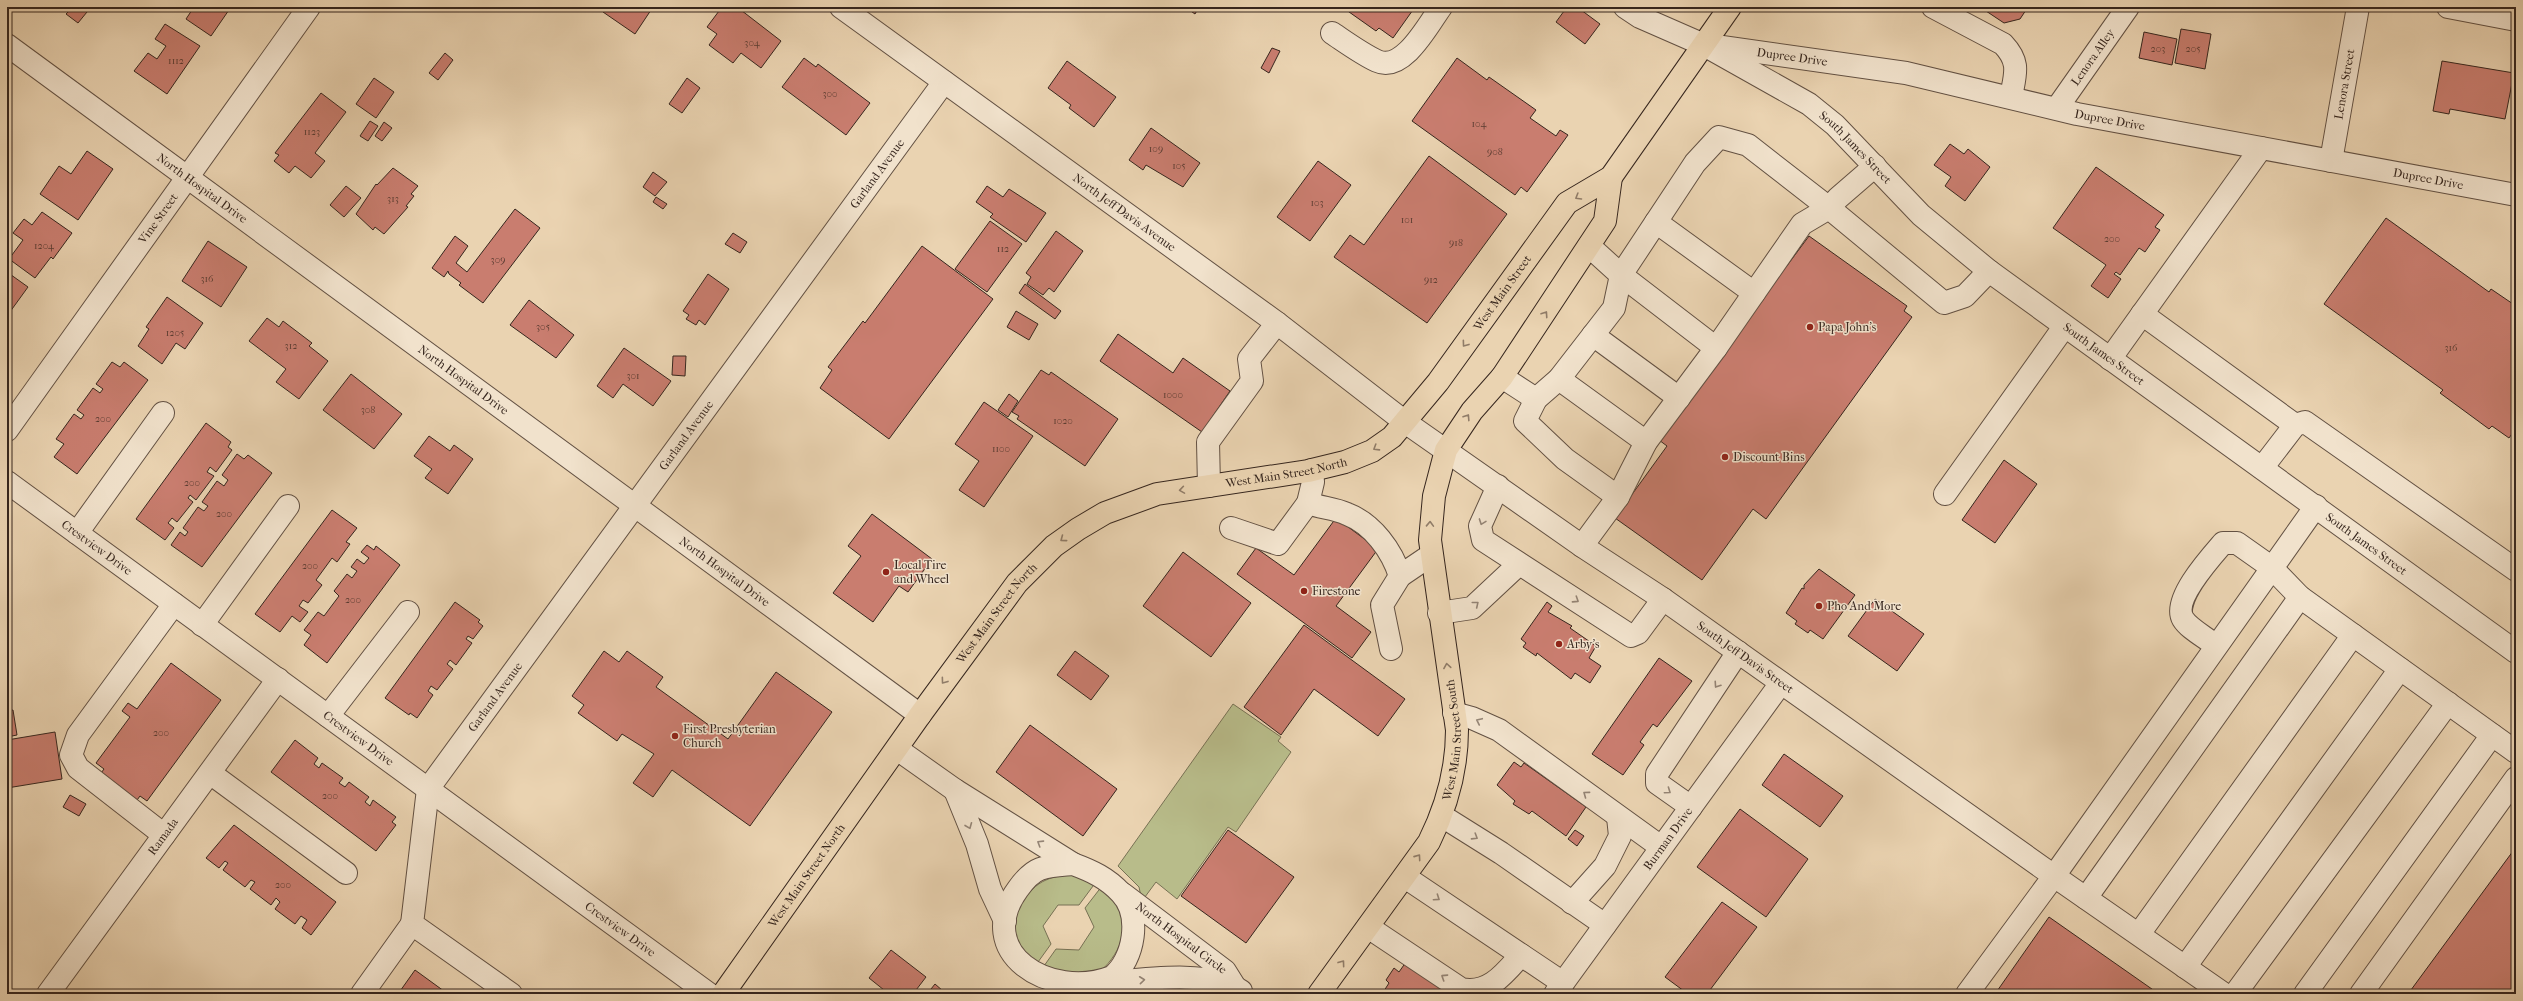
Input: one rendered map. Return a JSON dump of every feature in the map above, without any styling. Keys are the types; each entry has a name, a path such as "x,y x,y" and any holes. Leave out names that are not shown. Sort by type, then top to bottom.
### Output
{"main road":[{"name":"West Main Street","path":"1405,422 1567,203 1611,177 1730,7"},
{"name":"West Main Street","path":"1446,450 1472,411 1502,378 1605,221 1611,177"},
{"name":"West Main Street North","path":"723,994 920,715 1017,583 1054,546 1078,528 1105,513 1157,494 1312,470 1345,462 1372,451 1392,437 1405,422"},
{"name":"West Main Street South","path":"1319,994 1429,842 1442,816 1457,756 1454,713 1431,555 1430,518 1446,450"}],"street":[{"name":"Vine Street","path":"7,430 309,7"},
{"name":"North Jeff Davis Avenue","path":"841,7 1277,324 1405,422 1446,450"},
{"path":"1332,34 1378,62 1393,63 1405,56 1441,7"},
{"path":"1626,7 1640,17 1704,45"},
{"path":"1933,7 2003,44 2012,53 2017,67 2011,97"},
{"name":"Lenora Alley","path":"2057,108 2128,7"},
{"name":"Lenora Street","path":"2331,161 2358,7"},
{"path":"2448,7 2516,20"},
{"name":"North Hospital Drive","path":"7,45 636,505 920,715"},
{"name":"Dupree Drive","path":"1704,45 1906,73 2077,114 2516,195"},
{"name":"South James Street","path":"1704,45 1809,104 1835,125 1876,166 1921,215 1989,271 2064,327 2316,506 2516,651"},
{"name":"Garland Avenue","path":"428,789 944,82"},
{"path":"1618,497 1565,459 1525,421 1536,399 1559,379 1614,308 1621,275 1695,163 1719,137 1748,145 1829,208 1944,303 1965,296 1989,271"},
{"path":"2110,359 2261,148"},
{"path":"1582,546 1618,497 1646,442 1716,348 1802,224 1829,208 1838,198 1876,166"},
{"path":"1656,222 1754,293"},
{"path":"1589,246 1621,275 1716,348"},
{"path":"2142,314 2295,425"},
{"path":"1209,486 1208,442 1252,381 1249,359 1277,324"},
{"path":"1945,494 2064,327"},
{"path":"1593,335 1679,398"},
{"path":"1502,378 1536,399"},
{"path":"1559,379 1646,442"},
{"path":"77,533 163,413"},
{"path":"2262,468 2295,425 2305,422 2516,570"},
{"name":"South Jeff Davis Street","path":"1446,450 1582,546 1663,599 2048,872 2224,994"},
{"path":"1231,528 1278,544 1308,503 1313,482 1312,470"},
{"name":"Crestview Drive","path":"8,486 77,533 709,994"},
{"path":"1498,486 1480,526 1483,540 1518,564 1630,636 1638,634 1663,599"},
{"path":"1308,503 1349,514 1375,532 1388,550 1400,576"},
{"path":"202,625 288,506"},
{"path":"1967,994 2048,872 2216,646 2316,506"},
{"path":"2216,646 2183,620 2180,610 2183,596 2222,543 2237,543 2271,567 2300,597 2516,752"},
{"path":"1391,649 1382,605 1400,576 1431,555"},
{"path":"1439,613 1472,608 1518,564"},
{"path":"2086,898 2300,597"},
{"path":"164,835 78,768 71,755 78,735 174,604"},
{"path":"328,716 408,612"},
{"path":"2139,934 2353,635"},
{"path":"1691,807 1657,783 1657,774 1738,652"},
{"path":"2185,967 2400,669"},
{"name":"Ramada","path":"48,994 278,680"},
{"name":"Burman Drive","path":"1559,988 1781,683"},
{"path":"2235,994 2448,703"},
{"path":"1454,713 1472,718 1499,730 1661,847"},
{"path":"2305,994 2492,736"},
{"name":"North Hospital Circle","path":"897,749 955,790 1073,864 1104,877 1123,894 1225,971 1240,990"},
{"path":"210,772 346,873"},
{"path":"2362,994 2516,778"},
{"path":"362,994 412,924 428,789"},
{"name":"North Hospital Circle","path":"955,790 977,844 990,889 1005,921"},
{"path":"1442,816 1501,852 1605,925"},
{"path":"1572,903 1605,866 1620,836 1618,817"},
{"name":"North Hospital Circle","path":"1073,864 1038,869 1023,882 1012,898 1005,921 1006,946 1017,969 1030,981 1048,990 1064,993 1085,991 1103,983 1122,969 1130,950 1132,920 1130,907 1123,894"},
{"path":"1405,877 1521,954 1559,988"},
{"path":"412,924 511,994"},
{"path":"1368,927 1462,989 1471,991 1486,988 1501,978 1521,954"},
{"name":"North Hospital Circle","path":"1103,983 1163,977 1196,979 1240,990"}],"green space":[{"path":"1233,704 1281,737 1278,741 1291,752 1236,832 1228,827 1177,899 1156,882 1142,901 1139,887 1118,866"},
{"path":"1073,875 1096,882 1079,905 1058,905 1043,926 1051,944 1033,969 1017,940 1015,920 1018,911 1032,889 1039,884 1053,878"},
{"path":"1102,886 1117,905 1123,926 1119,946 1114,955 1101,971 1093,977 1039,973 1056,949 1079,950 1094,927 1085,908"}],"building":[{"path":"73,7 81,7 87,12 78,23 66,14"},
{"path":"194,7 231,7 211,36 186,19"},
{"path":"607,7 653,7 635,34 603,12"},
{"path":"722,7 737,7 781,41 761,68 741,53 733,63 709,45 717,34 707,27"},
{"path":"1185,7 1199,7 1195,14"},
{"path":"1342,7 1415,7 1393,38 1379,28 1376,31"},
{"path":"1567,7 1577,7 1600,24 1585,44 1556,22"},
{"path":"1980,7 2028,7 2020,19 2004,23"},
{"path":"165,24 200,46 167,94 134,71 148,53 157,59 166,46 155,39"},
{"path":"2181,29 2211,34 2205,69 2175,63"},
{"path":"2144,32 2177,39 2172,65 2139,58"},
{"path":"1272,48 1280,51 1269,73 1261,68"},
{"path":"445,53 453,60 438,80 429,73"},
{"path":"804,58 816,67 818,64 870,103 846,135 782,87"},
{"path":"1457,58 1487,80 1489,77 1536,110 1530,118 1556,136 1560,130 1568,135 1527,192 1521,187 1515,195 1412,121"},
{"path":"1067,61 1116,97 1094,127 1069,108 1071,105 1048,88"},
{"path":"2442,61 2514,73 2505,119 2450,109 2449,114 2433,111"},
{"path":"374,78 394,92 376,118 356,104"},
{"path":"687,78 700,88 682,113 669,104"},
{"path":"321,93 346,112 315,153 325,161 311,178 295,166 289,173 274,161 279,155 275,153"},
{"path":"370,121 378,126 368,141 360,136"},
{"path":"384,122 392,128 382,141 375,136"},
{"path":"1151,128 1200,163 1183,187 1146,165 1143,170 1129,160"},
{"path":"1950,144 1964,154 1968,149 1990,167 1965,201 1945,186 1951,177 1934,165"},
{"path":"87,151 113,169 78,220 40,194 59,166 71,174"},
{"path":"1429,156 1507,214 1427,323 1334,257 1350,235 1364,245"},
{"path":"1318,161 1351,185 1310,241 1277,217"},
{"path":"2096,167 2164,215 2155,227 2160,230 2145,252 2139,248 2120,275 2116,272 2114,274 2121,279 2108,298 2091,286 2106,265 2053,228"},
{"path":"393,168 418,186 411,194 414,196 406,206 408,207 384,234 375,227 373,230 356,214 376,184 377,185"},
{"path":"653,172 667,182 655,196 643,187"},
{"path":"346,186 361,198 344,217 330,205"},
{"path":"987,186 1003,197 1009,189 1046,213 1026,242 990,217 993,214 976,202"},
{"path":"656,197 667,204 663,209 653,202"},
{"path":"515,209 540,228 483,303 459,285 461,283 449,274 448,271 444,277 432,268 455,236 468,246 456,263 467,272"},
{"path":"42,212 72,233 53,259 51,257 35,278 9,259 23,240 13,233 24,219 32,225"},
{"path":"2386,218 2489,292 2491,289 2516,306 2516,428 2509,438 2492,426 2489,429 2440,393 2443,390 2324,304"},
{"path":"990,221 1022,244 987,292 955,269"},
{"path":"1056,231 1083,251 1054,292 1049,288 1043,295 1027,284 1031,277 1026,273"},
{"path":"733,233 747,242 740,253 725,244"},
{"path":"1809,236 1907,306 1904,311 1912,317 1766,519 1753,509 1702,580 1615,518 1667,446 1655,437 1783,265 1786,267"},
{"path":"208,241 247,267 221,307 182,281"},
{"path":"922,246 993,299 889,439 820,388 832,370 828,367 863,321 865,323"},
{"path":"7,272 28,287 7,316"},
{"path":"708,274 729,289 705,325 699,320 696,325 686,319 689,315 683,311"},
{"path":"1025,284 1061,311 1055,319 1019,293"},
{"path":"167,297 203,323 185,349 176,343 162,364 138,346 149,329 146,327"},
{"path":"529,300 574,335 556,358 510,325"},
{"path":"1016,311 1038,324 1029,340 1007,327"},
{"path":"267,318 279,327 283,321 312,343 309,346 328,361 299,399 276,382 286,369 249,341"},
{"path":"1118,334 1173,373 1183,358 1230,391 1202,432 1100,361"},
{"path":"624,348 671,381 653,406 623,384 613,398 597,386"},
{"path":"673,356 686,356 685,376 672,375"},
{"path":"112,362 120,367 124,362 148,380 77,474 54,457 64,444 56,439 74,414 81,419 84,415 77,410 93,388 100,393 103,389 96,384"},
{"path":"1041,370 1049,375 1051,372 1118,419 1085,466 1017,419 1019,416 1012,412"},
{"path":"351,374 402,414 374,449 323,410"},
{"path":"1009,394 1018,401 1008,417 998,410"},
{"path":"984,402 1033,436 984,507 959,490 979,461 955,444"},
{"path":"206,423 231,442 228,447 232,450 216,472 210,467 207,472 214,476 196,500 190,495 188,498 193,502 177,522 172,518 168,523 174,528 165,540 136,519"},
{"path":"429,436 450,451 454,445 473,459 448,494 425,478 432,469 414,456"},
{"path":"237,454 244,459 248,455 272,473 202,567 171,545 180,532 185,536 188,532 183,528 198,507 204,511 208,506 202,502 217,481 224,486 228,480 222,475"},
{"path":"2004,460 2037,484 1995,543 1962,520"},
{"path":"332,510 357,528 346,542 350,544 337,562 332,558 316,580 322,585 308,603 303,600 299,606 308,612 300,622 292,616 280,632 255,614"},
{"name":"Local Tire and Wheel","path":"872,514 932,559 908,592 899,586 873,622 833,593 861,556 848,546"},
{"name":"Firestone","path":"1336,518 1378,549 1336,606 1371,632 1352,658 1237,574 1256,548 1294,575"},
{"path":"367,545 374,550 376,546 400,565 327,663 304,645 311,635 304,630 318,612 324,616 339,596 334,591 347,574 352,578 357,571 351,567 357,559 364,564 369,558 361,552"},
{"path":"1183,552 1251,603 1211,657 1143,606"},
{"name":"Pho And More","path":"1819,569 1855,595 1823,639 1810,630 1808,633 1795,624 1797,621 1786,613 1802,588 1804,589 1804,585"},
{"path":"1875,599 1924,634 1897,671 1848,636"},
{"path":"455,602 480,620 478,622 483,626 473,639 468,636 466,639 472,643 456,665 450,660 447,664 453,669 437,690 431,686 428,691 433,695 417,718 410,713 409,715 385,698"},
{"name":"Arby's","path":"1547,602 1552,606 1548,612 1572,626 1570,628 1596,646 1589,658 1601,666 1590,683 1575,673 1571,679 1537,653 1536,656 1523,647 1526,643 1521,639"},
{"path":"1304,625 1405,699 1378,736 1314,689 1281,735 1244,707"},
{"name":"First Presbyterian Church","path":"604,651 619,662 627,651 663,677 656,687 728,739 776,672 832,712 750,826 672,770 653,797 633,783 654,754 622,734 617,741 578,713 584,705 572,696"},
{"path":"1075,651 1109,676 1091,700 1057,675"},
{"path":"1659,658 1692,681 1657,727 1653,724 1640,742 1644,745 1623,775 1592,754"},
{"path":"171,663 221,700 147,801 140,796 132,807 96,780 104,769 96,763 130,717 122,711 128,703 137,709"},
{"path":"13,710 17,735 7,737 7,711"},
{"path":"1030,725 1117,789 1083,836 996,772"},
{"path":"55,732 62,779 7,788 7,740"},
{"path":"295,740 318,758 314,764 319,768 322,763 343,778 339,783 345,787 349,782 369,797 365,802 370,806 373,800 396,817 392,822 396,825 376,851 271,772"},
{"path":"1784,754 1843,796 1820,827 1762,785"},
{"path":"1514,762 1521,767 1524,763 1586,807 1566,836 1532,811 1529,814 1513,804 1515,801 1497,785"},
{"path":"70,795 86,804 79,816 63,807"},
{"path":"1740,809 1808,859 1766,917 1697,867"},
{"path":"234,825 336,902 311,935 302,928 307,920 301,916 295,924 275,909 280,902 276,898 271,905 250,889 255,882 251,880 245,887 223,870 228,863 225,861 219,868 206,858"},
{"path":"1228,830 1294,877 1246,943 1181,896"},
{"path":"1575,830 1584,836 1577,846 1568,839"},
{"path":"2516,847 2516,994 2408,994"},
{"path":"1722,902 1757,927 1707,994 1688,994 1665,977"},
{"path":"2049,917 2159,994 1995,994"},
{"path":"891,950 926,977 913,994 889,994 869,978"},
{"path":"1406,962 1452,994 1382,994 1389,983 1386,980 1394,968 1399,972"},
{"path":"415,970 448,994 398,994"},
{"path":"935,984 943,991 941,994 927,994"}],"place":[{"name":"Papa John's","path":"1810,327"},
{"name":"Discount Bins","path":"1725,457"},
{"name":"Local Tire and Wheel","path":"886,572"},
{"name":"Firestone","path":"1304,591"},
{"name":"Pho And More","path":"1819,606"},
{"name":"Arby's","path":"1559,644"},
{"name":"First Presbyterian Church","path":"675,736"}]}
